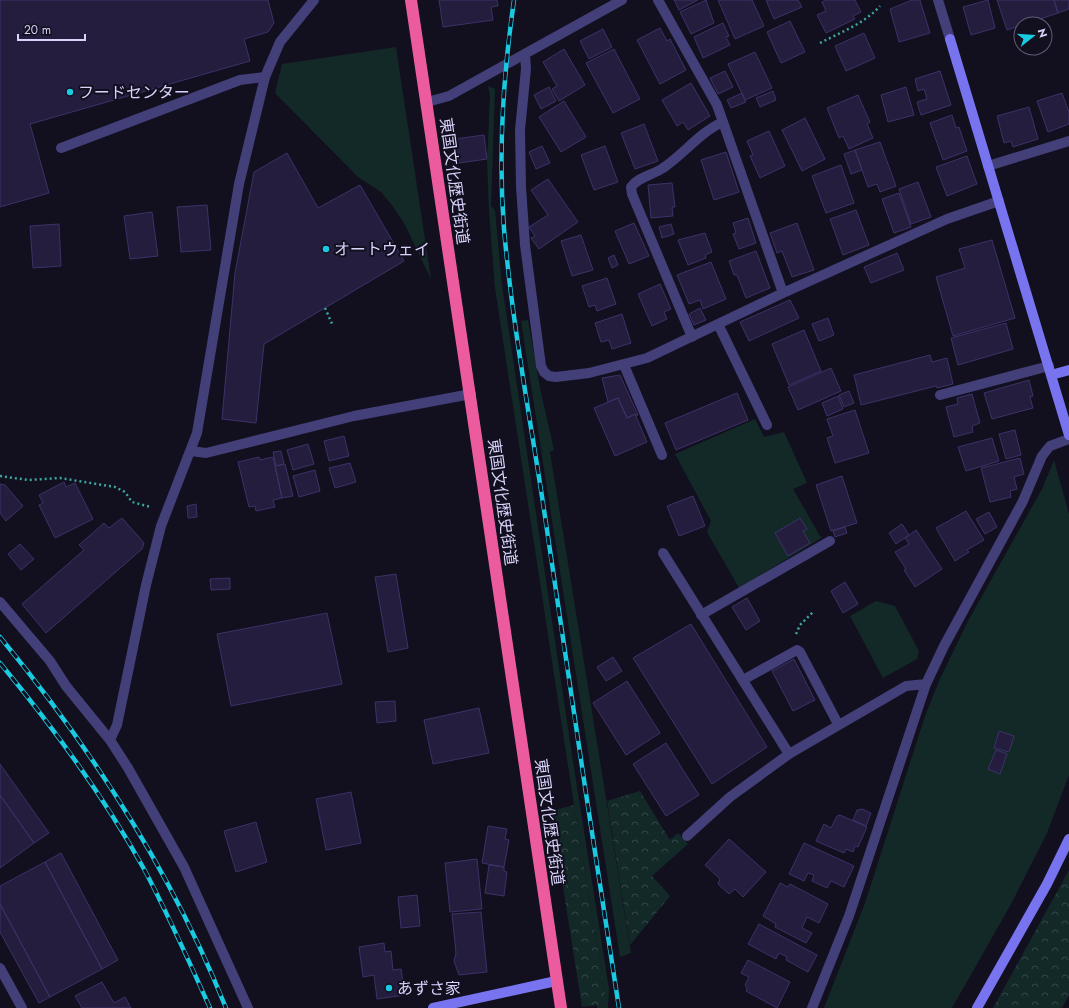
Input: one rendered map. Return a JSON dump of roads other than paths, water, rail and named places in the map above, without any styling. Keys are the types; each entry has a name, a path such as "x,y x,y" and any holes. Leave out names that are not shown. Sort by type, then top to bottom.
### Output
{"highway":[{"name":"東国文化歴史街道","path":"411,0 471,394 561,1008"}],"street":[{"path":"110,740 117,725 146,585 166,512 197,434 206,389 239,184 265,77 280,42 314,0"},
{"path":"427,102 449,96 622,0"},
{"path":"658,0 716,105 782,293"},
{"path":"938,0 1069,435"},
{"path":"525,55 526,69 520,130 521,187 525,245 541,366 544,372 549,376 556,377 589,373 647,358 782,293 947,219 999,200"},
{"path":"60,148 240,80 265,77"},
{"path":"692,337 632,194 631,187 636,182 670,163 710,129 723,122"},
{"path":"988,166 1069,141"},
{"path":"718,324 767,425"},
{"path":"624,365 662,455"},
{"path":"940,395 1050,371 1069,370"},
{"path":"191,451 206,453 354,416 471,394"},
{"path":"812,1008 852,909 926,684 944,646 1023,501 1042,456 1050,446 1069,439"},
{"path":"701,615 830,540"},
{"path":"663,554 789,754"},
{"path":"0,602 50,661 88,714 110,740 128,768 184,867 248,1008"},
{"path":"743,680 756,671 797,650 800,652 838,724"},
{"path":"687,836 730,797 789,754 838,724 906,686 926,684"},
{"path":"977,1008 1047,884 1069,839"},
{"path":"0,968 22,1008"},
{"path":"433,1008 556,982"}],"railway":[{"path":"514,0 504,86 501,172 507,263 521,366 619,1008"},
{"path":"0,637 67,723 127,814 181,909 205,958 226,1008"},
{"path":"0,663 58,737 112,815 144,869 210,1008"}],"place":[{"name":"フードセンター","path":"70,92"},
{"name":"オートウェイ","path":"326,249"},
{"name":"あずさ家","path":"389,988"}]}
